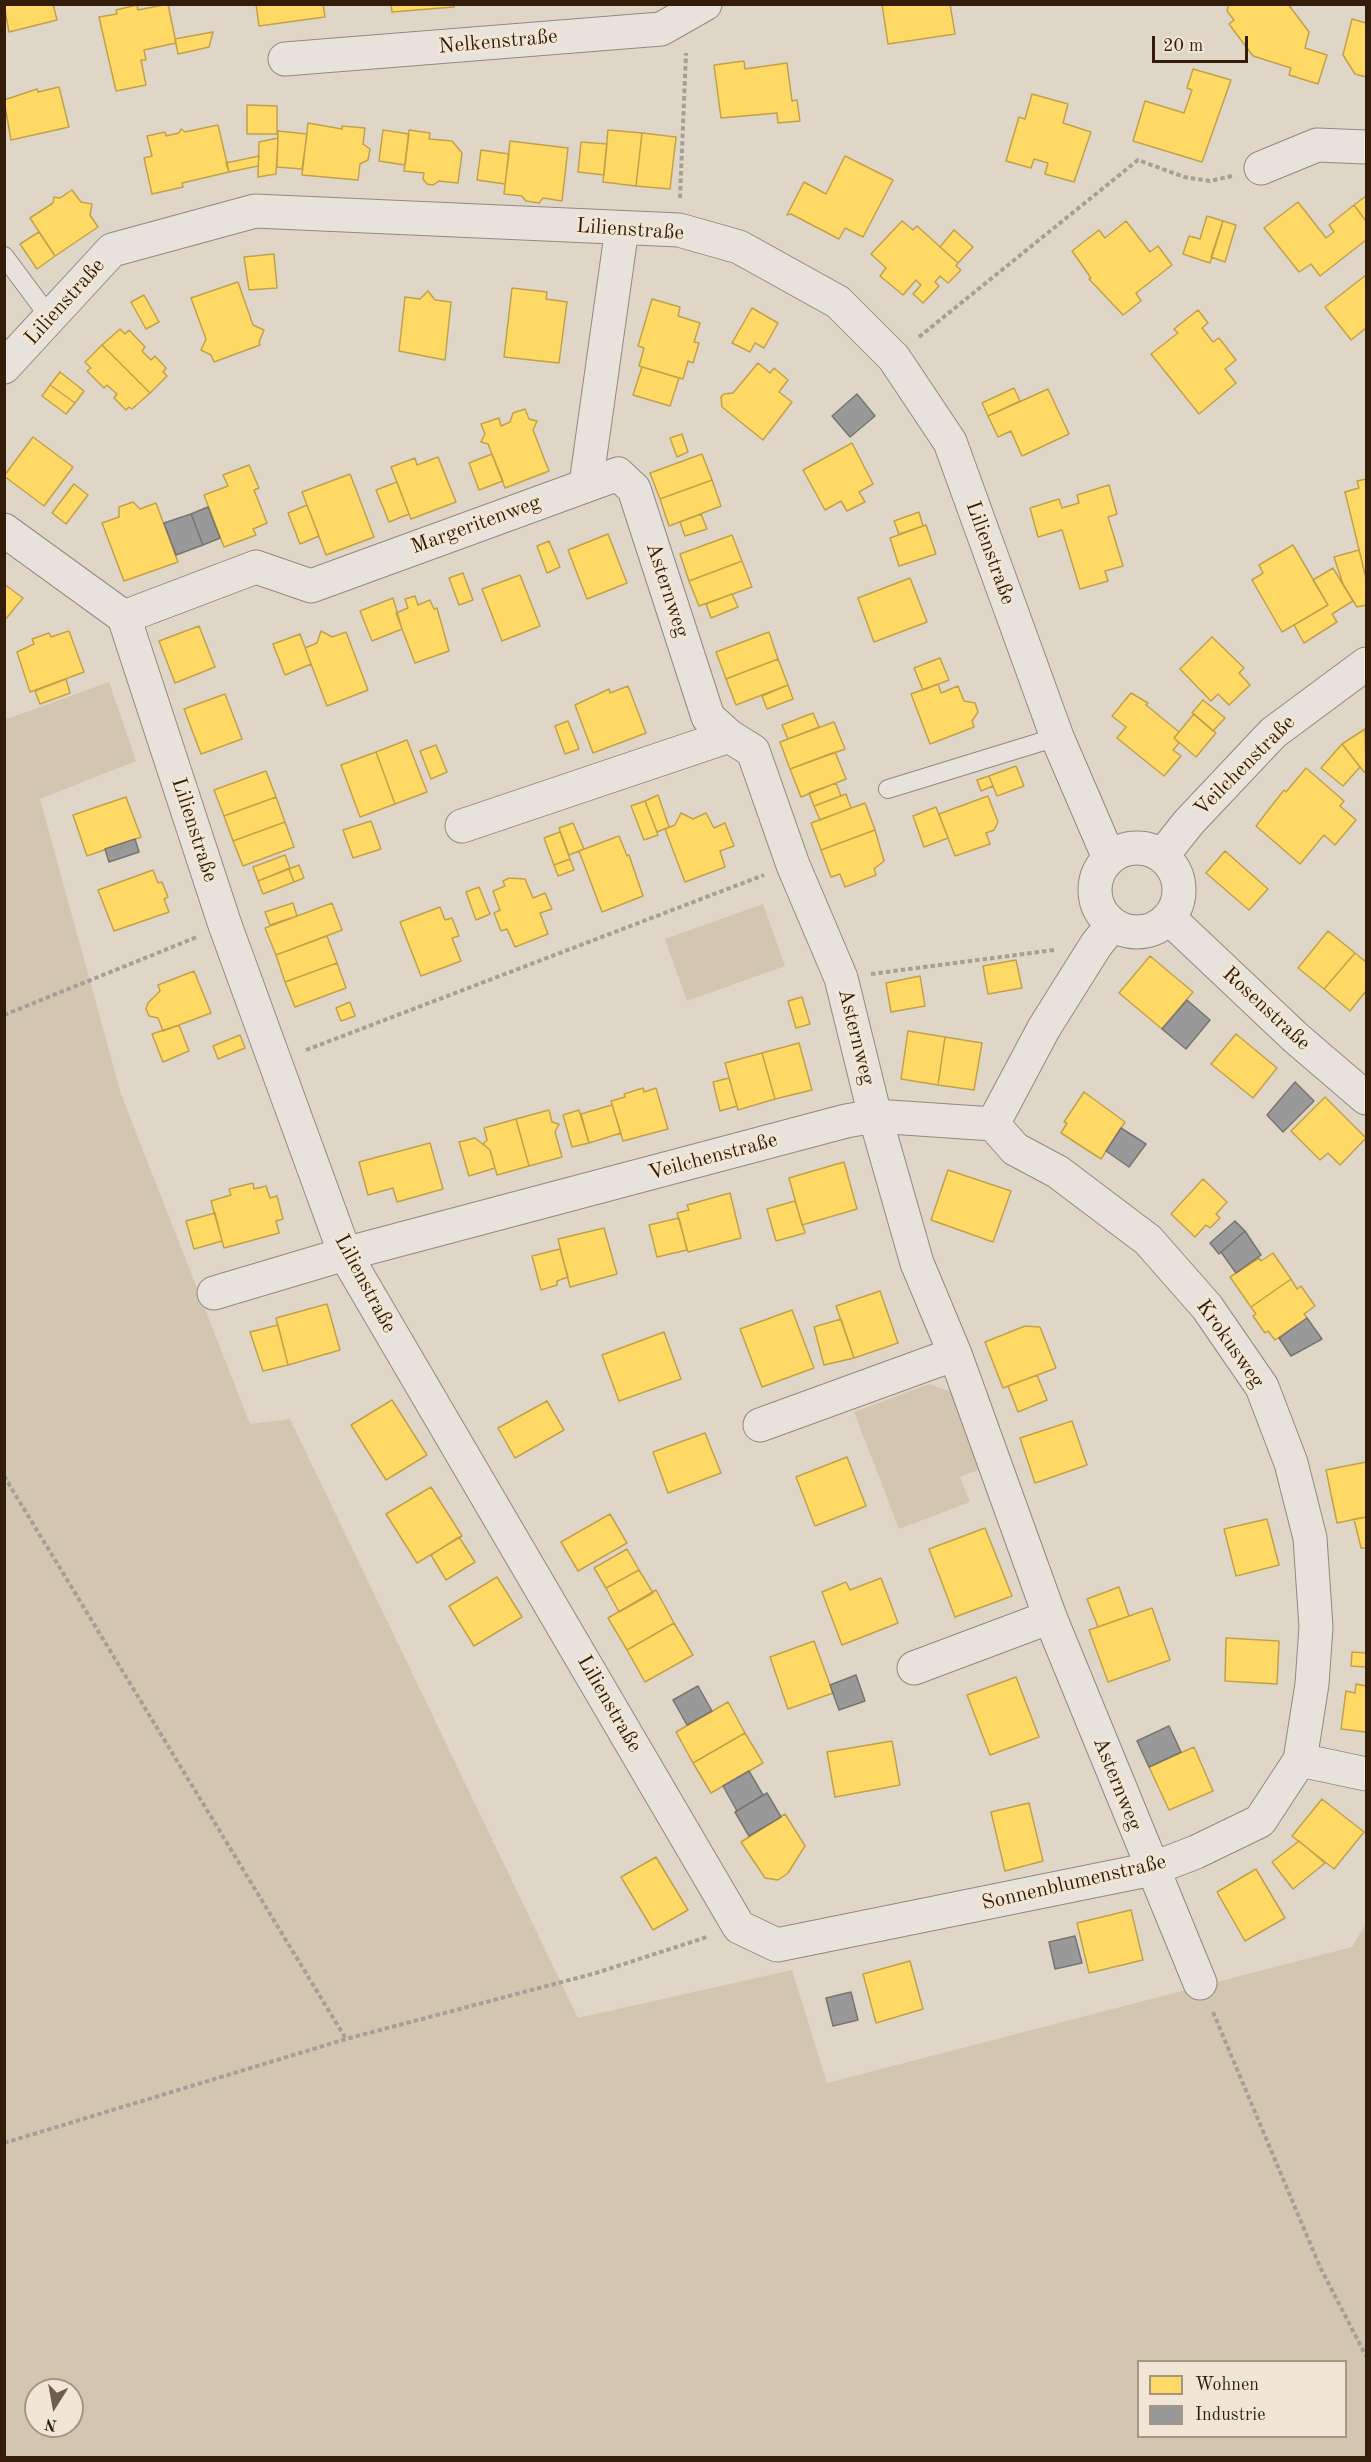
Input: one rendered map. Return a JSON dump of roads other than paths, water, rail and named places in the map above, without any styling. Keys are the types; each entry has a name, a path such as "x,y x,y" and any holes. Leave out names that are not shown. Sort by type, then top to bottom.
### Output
{"street":[{"name":"Nelkenstraße","path":"285,59 661,29 696,10"},
{"path":"1261,168 1317,145 1366,147"},
{"name":"Lilienstraße","path":"4,367 51,319 112,250 255,211 679,230 740,247 838,302 894,358 950,442 1057,737 1109,858"},
{"path":"586,484 622,228"},
{"name":"Asternweg","path":"586,484 618,474 634,489 708,717 753,751 793,865 841,978 875,1116 917,1263 955,1354 1050,1617 1200,1983"},
{"name":"Margeritenweg","path":"124,617 256,567 311,586 586,484"},
{"path":"4,530 124,617"},
{"name":"Lilienstraße","path":"124,617 225,925 345,1254 739,1926 777,1945"},
{"name":"Veilchenstraße","path":"1162,856 1189,822 1273,733 1366,664"},
{"path":"462,826 729,735"},
{"path":"993,1124 1044,1028 1104,935 1096,905 1095,879 1109,858 1126,849 1145,848 1162,856 1174,869 1179,885 1178,903 1169,918 1152,930 1104,935"},
{"name":"Rosenstraße","path":"1169,918 1296,1038 1366,1098"},
{"name":"Veilchenstraße","path":"214,1293 345,1254 846,1121 875,1116 993,1124"},
{"name":"Krokusweg","path":"993,1124 1015,1149 1058,1172 1148,1240 1207,1307 1262,1387 1291,1463 1310,1538 1317,1627 1312,1684 1300,1760"},
{"path":"760,1425 955,1354"},
{"path":"914,1668 1050,1617"},
{"path":"1300,1760 1366,1774"},
{"name":"Sonnenblumenstraße","path":"777,1945 1152,1869 1196,1852 1260,1821 1300,1760"}],"lane":[{"path":"4,256 51,319"},
{"path":"888,789 1057,737"}]}
